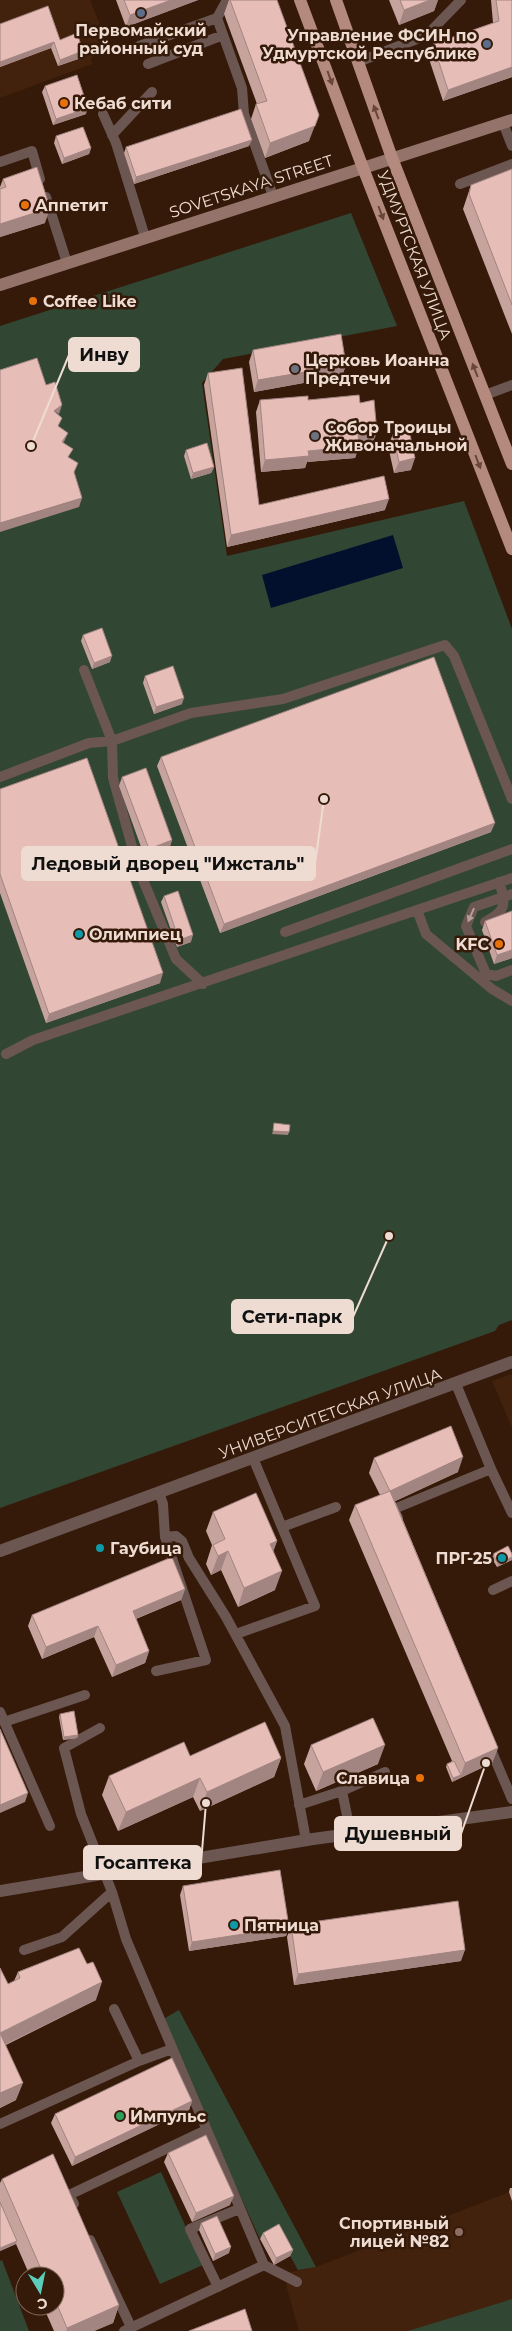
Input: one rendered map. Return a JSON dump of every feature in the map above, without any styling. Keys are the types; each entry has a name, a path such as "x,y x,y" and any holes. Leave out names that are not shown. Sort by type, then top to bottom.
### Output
{"main road":[{"name":"УДМУРТСКАЯ УЛИЦА","path":"300,0 363,168 512,549"},
{"name":"УДМУРТСКАЯ УЛИЦА","path":"336,0 392,158 512,464"},
{"name":"SOVETSKAYA STREET","path":"0,285 507,121"}],"street":[{"name":"УНИВЕРСИТЕТСКАЯ УЛИЦА","path":"0,1551 512,1362"},
{"path":"0,1891 306,1840 512,1812"}],"lane":[{"path":"227,0 218,18 242,88 244,114 273,196"},
{"path":"358,62 427,34 462,0"},
{"path":"139,46 218,18"},
{"path":"148,64 223,36"},
{"path":"112,135 152,92"},
{"path":"102,114 112,135 145,237"},
{"path":"507,121 512,146"},
{"path":"0,162 32,151 67,263"},
{"path":"460,184 512,164"},
{"path":"485,395 512,385"},
{"path":"0,777 89,743 112,741 191,713 283,699 445,646 454,656 512,800"},
{"path":"84,670 112,741 113,778 138,868 176,959 203,984"},
{"path":"284,932 512,849"},
{"path":"6,1054 33,1040 512,878"},
{"path":"499,882 508,895"},
{"path":"485,922 499,915 508,895"},
{"path":"508,895 474,907 466,926 486,974 496,976 512,970"},
{"path":"417,910 426,934 492,990 512,1000"},
{"path":"456,1384 491,1469 512,1513"},
{"path":"236,1634 315,1606 253,1458"},
{"path":"401,1527 394,1509 491,1469"},
{"path":"156,1671 206,1660 165,1537 163,1504 159,1492"},
{"path":"282,1527 336,1507"},
{"path":"165,1537 176,1536 182,1541 189,1558 236,1634 285,1726 306,1840"},
{"path":"493,1590 512,1580"},
{"path":"4,1722 85,1695"},
{"path":"0,1712 50,1826"},
{"path":"100,1728 64,1748 81,1814 112,1892 126,1939 264,2265 297,2282"},
{"path":"486,1737 512,1799"},
{"path":"299,1805 342,1791 385,1772"},
{"path":"342,1791 351,1835"},
{"path":"24,1950 62,1937 112,1892"},
{"path":"114,2008 139,2061"},
{"path":"0,2124 139,2061 172,2049"},
{"path":"78,2213 67,2191 206,2130"},
{"path":"218,2287 190,2229 239,2208"},
{"path":"86,2231 128,2329 264,2265"}],"shaded area":[{"path":"0,0 90,0 107,43 91,59 92,64 0,98"},
{"path":"512,1374 512,1428 492,1381"},
{"name":"Спортивный лицей №82","path":"512,2191 512,2331 299,2331 286,2285 290,2272 316,2267"}],"green space":[{"path":"351,213 397,326 223,359 202,383 227,556 464,501 512,629 512,1320 499,1325 495,1331 0,1508 0,326"},
{"path":"179,2010 316,2267 298,2270 276,2231 260,2239 160,2021"},
{"path":"161,2172 203,2265 160,2284 117,2192"},
{"path":"2,2260 15,2294 15,2316 23,2316 29,2331 0,2331 0,2261"},
{"path":"512,2299 512,2331 408,2331 506,2301"}],"water":[{"path":"393,535 403,568 271,608 262,575"}],"building":[{"path":"124,0 171,0 130,15"},
{"path":"230,0 277,0 319,115 315,126 270,143 256,104 267,101"},
{"path":"400,0 430,0 404,10"},
{"name":"Управление ФСИН по Удмуртской Республике","path":"496,0 512,0 512,67 448,90 433,44 499,21"},
{"path":"48,6 60,40 77,33 83,51 60,60 54,42 0,62 0,24"},
{"name":"Кебаб сити","path":"77,75 88,108 56,119 45,86"},
{"path":"241,109 252,140 136,177 126,147"},
{"path":"83,127 91,148 64,158 56,136"},
{"path":"37,167 50,208 0,224 0,189 6,187 3,179"},
{"path":"512,169 512,305 469,194 471,185"},
{"path":"341,334 346,365 258,380 253,350"},
{"path":"37,358 46,385 55,382 62,405 54,411 62,418 58,426 68,433 62,442 73,449 68,457 78,463 74,472 82,498 0,523 0,370"},
{"path":"242,368 259,505 384,476 389,499 231,535 208,373"},
{"name":"Собор Троицы Живоначальной","path":"359,395 360,403 374,400 377,433 358,434 359,446 308,451 309,456 265,460 260,400 308,396 308,400"},
{"path":"409,430 415,458 399,462 393,434"},
{"path":"207,443 214,467 193,473 186,450"},
{"path":"102,628 112,656 94,663 83,635"},
{"path":"434,657 495,823 224,924 161,757"},
{"path":"173,666 184,698 156,707 145,676"},
{"name":"Олимпиец","path":"87,758 163,973 49,1014 0,874 0,789"},
{"path":"146,768 172,840 149,849 122,777"},
{"path":"178,891 193,935 179,940 164,896"},
{"name":"KFC","path":"512,911 512,950 497,955 485,921"},
{"path":"274,1123 290,1125 289,1132 273,1131"},
{"path":"451,1426 463,1457 390,1491 374,1458"},
{"path":"390,1491 498,1748 465,1763 355,1505"},
{"path":"256,1493 277,1541 270,1544 282,1571 244,1588 228,1551 218,1556 213,1545 225,1539 213,1512"},
{"name":"ПРГ-25","path":"508,1546 512,1557 498,1564 493,1554"},
{"path":"172,1557 185,1589 133,1611 149,1651 116,1665 98,1626 46,1647 32,1615"},
{"path":"74,1711 78,1735 64,1737 60,1714"},
{"path":"373,1718 385,1745 323,1772 311,1745"},
{"path":"265,1722 281,1758 207,1792 200,1778 126,1812 109,1776 184,1742 190,1756"},
{"path":"0,1729 28,1793 0,1805"},
{"path":"454,1761 461,1775 453,1778 447,1764"},
{"name":"Пятница","path":"280,1870 289,1927 192,1942 183,1886"},
{"path":"458,1901 465,1950 298,1974 291,1925"},
{"path":"79,1948 87,1964 93,1962 102,1982 0,2033 0,1968 8,1984 20,1978 18,1972"},
{"path":"0,2033 23,2083 0,2093"},
{"name":"Импульс","path":"172,2058 192,2101 75,2157 55,2114"},
{"path":"206,2135 234,2196 196,2213 168,2153"},
{"path":"53,2154 119,2305 67,2328 62,2316 65,2316 65,2266 40,2266 2,2179"},
{"path":"0,2202 17,2241 0,2248"},
{"path":"217,2216 231,2247 215,2254 201,2223"},
{"path":"279,2224 293,2250 276,2258 263,2233"},
{"path":"245,2309 252,2331 189,2331"}],"place":[{"name":"Первомайский районный суд","path":"141,13"},
{"name":"Управление ФСИН по Удмуртской Республике","path":"487,44"},
{"name":"Кебаб сити","path":"64,103"},
{"name":"Аппетит","path":"25,205"},
{"name":"Coffee Like","path":"33,301"},
{"name":"Церковь Иоанна Предтечи","path":"295,369"},
{"name":"Собор Троицы Живоначальной","path":"315,436"},
{"name":"Инву","path":"31,446"},
{"name":"Ледовый дворец \"Ижсталь\"","path":"324,799"},
{"name":"Олимпиец","path":"79,934"},
{"name":"KFC","path":"499,944"},
{"name":"Сети-парк","path":"389,1236"},
{"name":"Гаубица","path":"100,1548"},
{"name":"ПРГ-25","path":"502,1558"},
{"name":"Душевный","path":"486,1763"},
{"name":"Славица","path":"420,1778"},
{"name":"Госаптека","path":"206,1803"},
{"name":"Пятница","path":"234,1925"},
{"name":"Импульс","path":"120,2116"},
{"name":"Спортивный лицей №82","path":"459,2232"}]}
